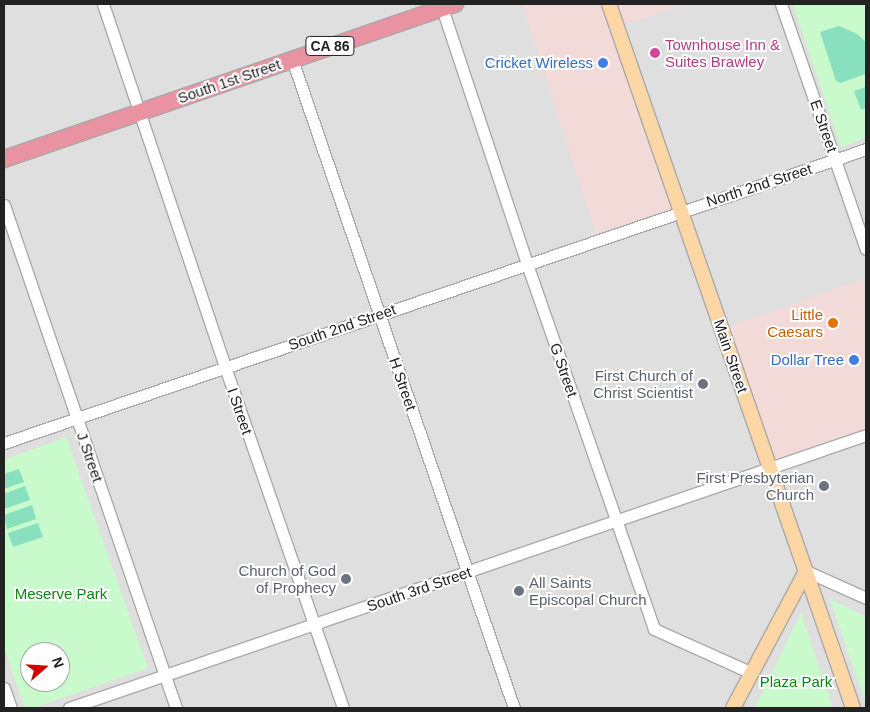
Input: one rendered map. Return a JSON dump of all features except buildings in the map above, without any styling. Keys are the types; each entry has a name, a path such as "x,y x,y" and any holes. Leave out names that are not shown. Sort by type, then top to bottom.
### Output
{"highway":[{"name":"South 1st Street","path":"4,160 449,6"}],"main road":[{"name":"Main Street","path":"609,4 853,708"},
{"path":"733,708 806,571"}],"street":[{"name":"I Street","path":"103,4 225,367 343,708"},
{"name":"E Street","path":"781,4 866,248"},
{"name":"G Street","path":"449,6 527,264 654,629 752,673"},
{"name":"H Street","path":"292,59 514,708"},
{"name":"North 2nd Street","path":"681,211 866,149"},
{"name":"J Street","path":"4,205 176,708"},
{"name":"South 2nd Street","path":"4,443 681,211"},
{"name":"South 3rd Street","path":"69,708 617,522 866,435"},
{"path":"806,571 866,598"},
{"path":"4,688 11,708"}],"shaded area":[{"path":"4,4 866,4 866,708 4,708"},
{"path":"522,4 684,4 617,28 681,211 598,239"},
{"path":"866,278 866,435 769,468 721,329"}],"green space":[{"path":"793,4 866,4 866,138 841,147"},
{"path":"839,26 857,34 866,42 866,74 840,83 836,81 820,32"},
{"path":"866,87 866,108 861,110 854,91"},
{"name":"Meserve Park","path":"66,437 148,668 34,708 25,708 4,647 4,460"},
{"path":"19,469 24,482 4,489 4,474"},
{"path":"25,486 30,500 4,509 4,494"},
{"path":"32,505 36,519 7,529 4,515"},
{"path":"38,523 43,537 13,547 8,533"},
{"name":"Plaza Park","path":"830,599 866,617 866,704"},
{"name":"Plaza Park","path":"801,613 833,708 755,708"}],"place":[{"name":"Townhouse Inn & Suites Brawley","path":"655,53"},
{"name":"Cricket Wireless","path":"603,63"},
{"name":"Little Caesars","path":"833,323"},
{"name":"Dollar Tree","path":"854,360"},
{"name":"First Church of Christ Scientist","path":"703,384"},
{"name":"First Presbyterian Church","path":"824,486"},
{"name":"Church of God of Prophecy","path":"346,579"},
{"name":"All Saints Episcopal Church","path":"519,591"}]}
